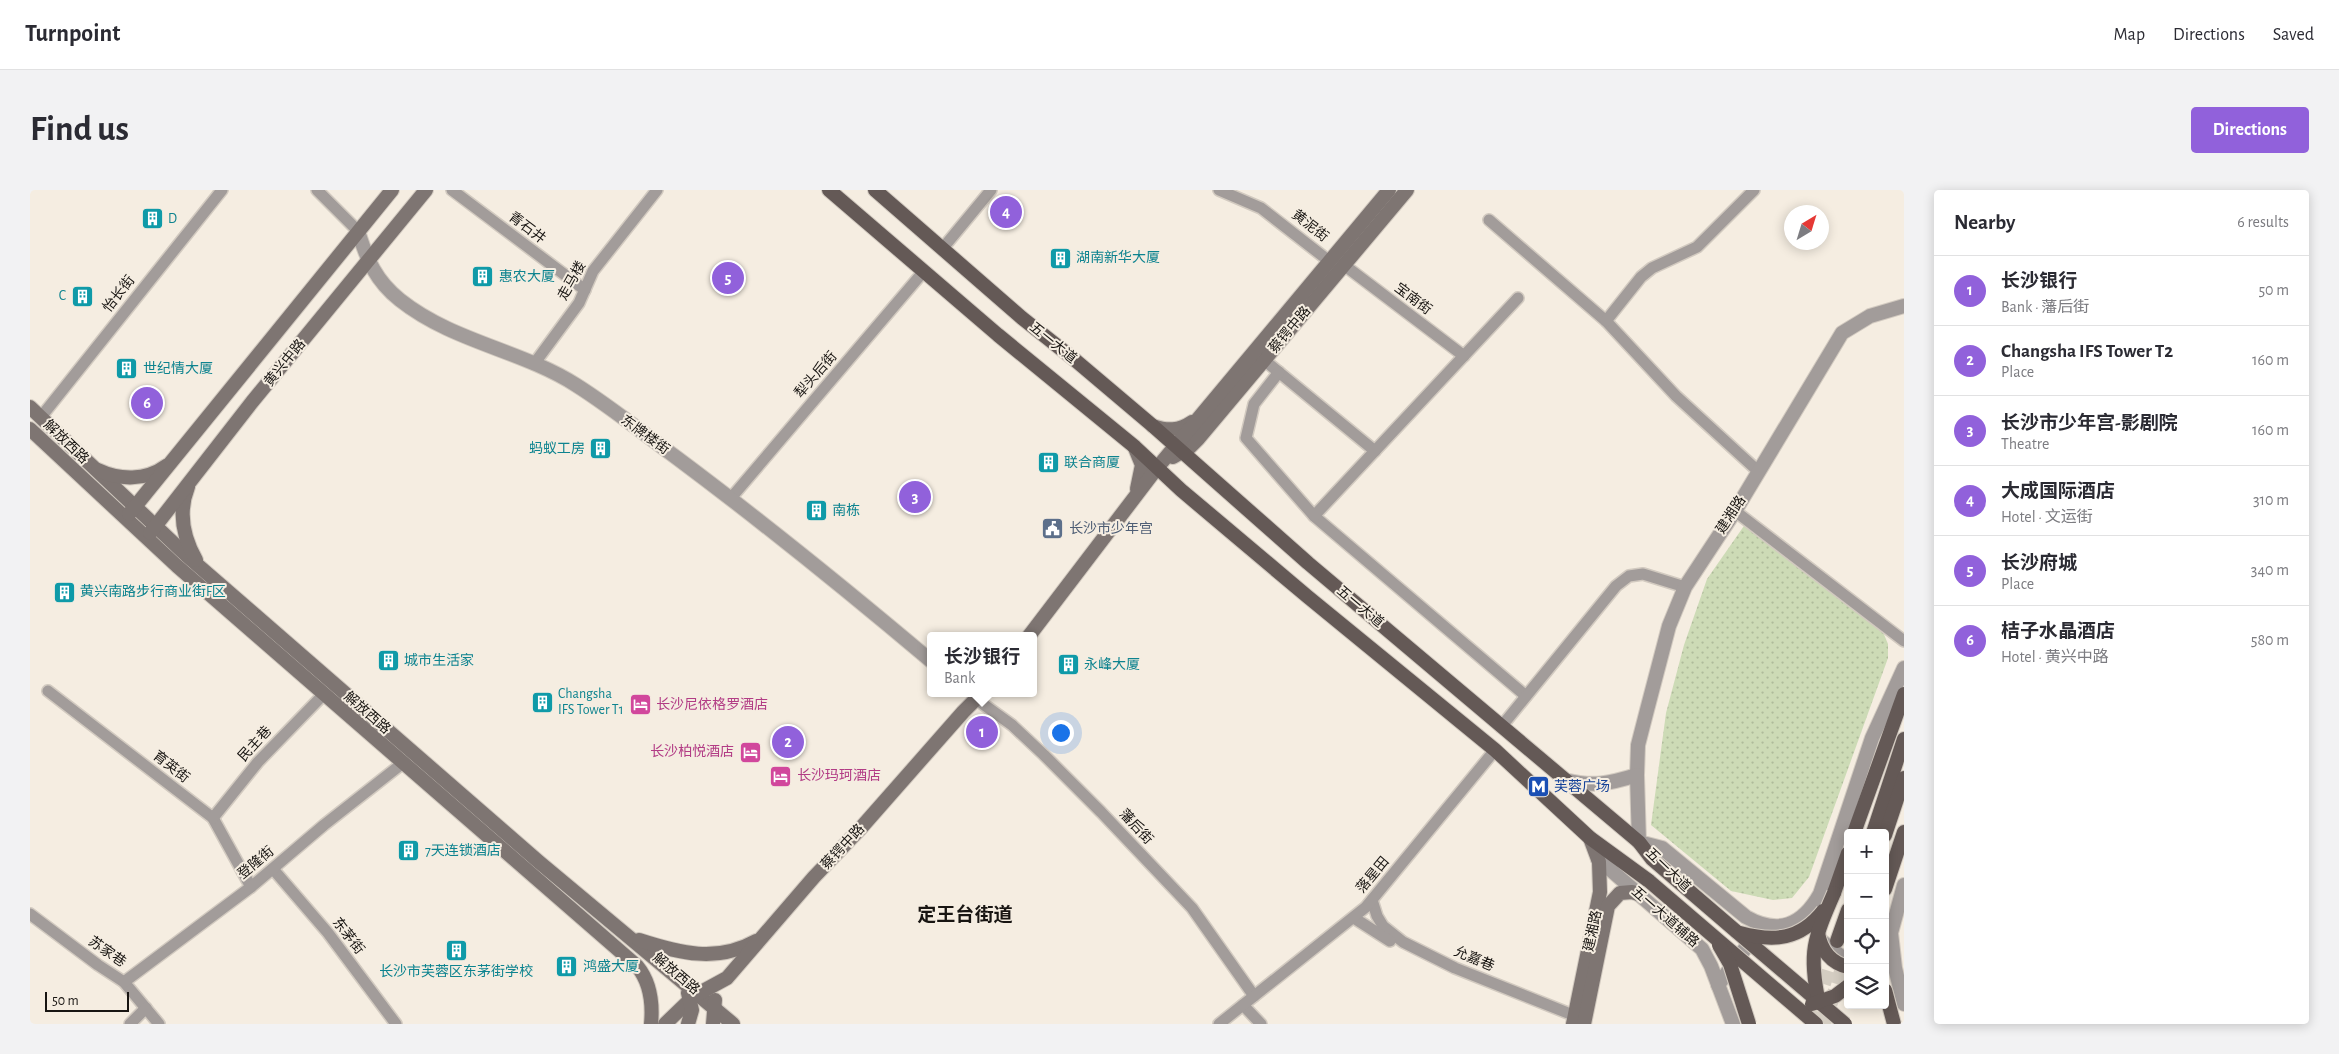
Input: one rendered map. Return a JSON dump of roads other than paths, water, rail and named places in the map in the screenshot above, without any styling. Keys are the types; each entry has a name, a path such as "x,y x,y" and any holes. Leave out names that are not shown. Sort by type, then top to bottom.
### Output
{"main road":[{"name":"黄兴中路","path":"126,518 392,190"},
{"name":"黄兴中路","path":"151,532 252,402 426,190"},
{"name":"五一大道","path":"820,190 840,201"},
{"name":"五一大道","path":"829,190 1135,447 1161,463 1308,598 1495,750 1590,838 1649,881 1818,1024"},
{"name":"五一大道","path":"875,190 1022,318 1076,360 1564,780 1639,842 1652,859 1789,976 1814,1003 1844,1024"},
{"name":"蔡锷中路","path":"1161,463 1178,449 1198,417 1389,190"},
{"name":"蔡锷中路","path":"1178,449 1190,448 1407,190"},
{"name":"解放西路","path":"30,407 135,507 151,532 324,694 638,966 644,974 650,991 651,1024"},
{"path":"1153,426 1169,430 1178,429 1190,424 1198,417"},
{"path":"1209,426 1200,442 1199,450 1202,467 1209,476"},
{"name":"解放西路","path":"30,429 126,518 151,532 204,571 539,862 684,981 694,997 713,1007 733,1024"},
{"path":"1132,499 1140,482 1142,465 1141,456 1135,447"},
{"path":"91,466 107,474 131,477 154,473 172,461"},
{"path":"1033,632 1161,463"},
{"path":"192,479 184,501 184,527 191,551 204,571"},
{"path":"1855,829 1904,694"},
{"name":"蔡锷中路","path":"665,1024 694,997 727,978 974,697"},
{"path":"1891,727 1904,706"},
{"path":"1874,829 1904,739"},
{"path":"1887,829 1904,778"},
{"path":"1889,877 1904,832"},
{"name":"建湘路","path":"1578,1022 1598,904 1601,871 1590,838"},
{"path":"1818,1024 1814,1003 1813,964 1818,933 1844,864"},
{"name":"建湘路","path":"1578,1022 1608,906 1614,897 1620,893 1632,892 1638,894"},
{"path":"1738,932 1770,938 1798,934 1819,916 1834,893"},
{"path":"1838,941 1845,919"},
{"path":"1710,932 1730,964 1749,1024"},
{"path":"1818,933 1822,948 1830,958 1844,965"},
{"path":"632,937 672,951 707,955 739,949 761,938"},
{"name":"解放西路","path":"713,1024 713,1007 718,992 727,978"},
{"path":"1791,1002 1814,1003 1835,996 1844,989"},
{"path":"688,1024 694,997"},
{"path":"1814,1003 1824,1024"},
{"path":"1889,1006 1894,1024"}],"street":[{"name":"怡长街","path":"41,417 222,190"},
{"path":"317,190 358,231"},
{"name":"青石井","path":"452,190 584,290"},
{"name":"走马楼","path":"534,364 579,303 594,271 657,190"},
{"path":"943,248 991,190"},
{"name":"黄泥街","path":"1219,190 1261,208 1329,260"},
{"path":"1606,321 1641,277 1652,268 1697,247 1754,190"},
{"path":"1489,220 1606,321 1676,396 1759,472"},
{"name":"东牌楼街","path":"358,231 368,263 386,288 428,320 465,338 534,364 580,387 731,498 927,658"},
{"name":"宝南街","path":"1344,265 1464,356"},
{"name":"犁头后街","path":"731,498 924,271"},
{"path":"1314,516 1518,298"},
{"name":"建湘路","path":"1639,842 1638,745 1669,626 1685,586 1735,511 1842,333 1870,316 1904,306"},
{"path":"1264,360 1375,451"},
{"path":"1279,372 1254,404 1246,438 1314,516 1526,696"},
{"path":"1735,511 1904,641"},
{"path":"1501,726 1616,586 1629,576 1643,574 1685,586"},
{"path":"1639,842 1662,848 1746,918 1763,925 1780,926 1797,921 1814,904 1820,894 1872,738 1904,668"},
{"name":"育英街","path":"48,691 213,818 251,887"},
{"name":"民主巷","path":"213,818 258,762 324,694"},
{"name":"藩后街","path":"978,697 1012,725 1101,812 1192,908 1254,996"},
{"name":"落星田","path":"1219,1024 1354,918 1372,900 1495,750"},
{"name":"登隆街","path":"124,982 251,887 324,825 403,763"},
{"path":"1564,780 1599,785 1637,775"},
{"name":"五一大道辅路","path":"1598,860 1702,949 1733,1024"},
{"name":"东茅街","path":"273,869 328,933 396,1024"},
{"path":"1904,885 1891,933 1895,968 1904,1006"},
{"name":"允嘉巷","path":"1372,900 1377,916 1383,926 1403,942 1455,968 1578,1022"},
{"name":"苏家巷","path":"30,914 124,982 159,1024"},
{"name":"允嘉巷","path":"1354,918 1423,960 1578,1022"},
{"path":"1797,921 1844,959"},
{"path":"1718,985 1763,925"},
{"path":"1889,994 1904,1006"},
{"path":"1243,1005 1261,1024"},
{"path":"130,1024 146,1008"}],"tunnel":[{"path":"1811,1024 1835,949"},
{"path":"1824,1024 1844,962"}],"place":[{"name":"大成国际酒店","path":"1006,212"},
{"name":"D","path":"152,219"},
{"name":"湖南新华大厦","path":"1060,258"},
{"name":"惠农大厦","path":"483,277"},
{"name":"长沙府城","path":"728,278"},
{"name":"C","path":"82,296"},
{"name":"世纪情大厦","path":"127,369"},
{"name":"桔子水晶酒店","path":"147,403"},
{"name":"蚂蚁工房","path":"601,449"},
{"name":"联合商厦","path":"1048,463"},
{"name":"长沙市少年宫-影剧院","path":"915,497"},
{"name":"南栋","path":"816,511"},
{"name":"长沙市少年宫","path":"1053,529"},
{"name":"黄兴南路步行商业街F区","path":"64,592"},
{"name":"城市生活家","path":"388,661"},
{"name":"永峰大厦","path":"1068,665"},
{"name":"Changsha IFS Tower T1","path":"542,702"},
{"name":"长沙尼依格罗酒店","path":"640,705"},
{"name":"长沙银行","path":"982,732"},
{"name":"Changsha IFS Tower T2","path":"788,742"},
{"name":"长沙柏悦酒店","path":"750,752"},
{"name":"长沙玛珂酒店","path":"781,776"},
{"name":"芙蓉广场","path":"1538,787"},
{"name":"7天连锁酒店","path":"409,851"},
{"name":"长沙市芙蓉区东茅街学校","path":"456,950"},
{"name":"鸿盛大厦","path":"567,967"}],"district":[{"name":"定王台街道","path":"965,915"}]}
